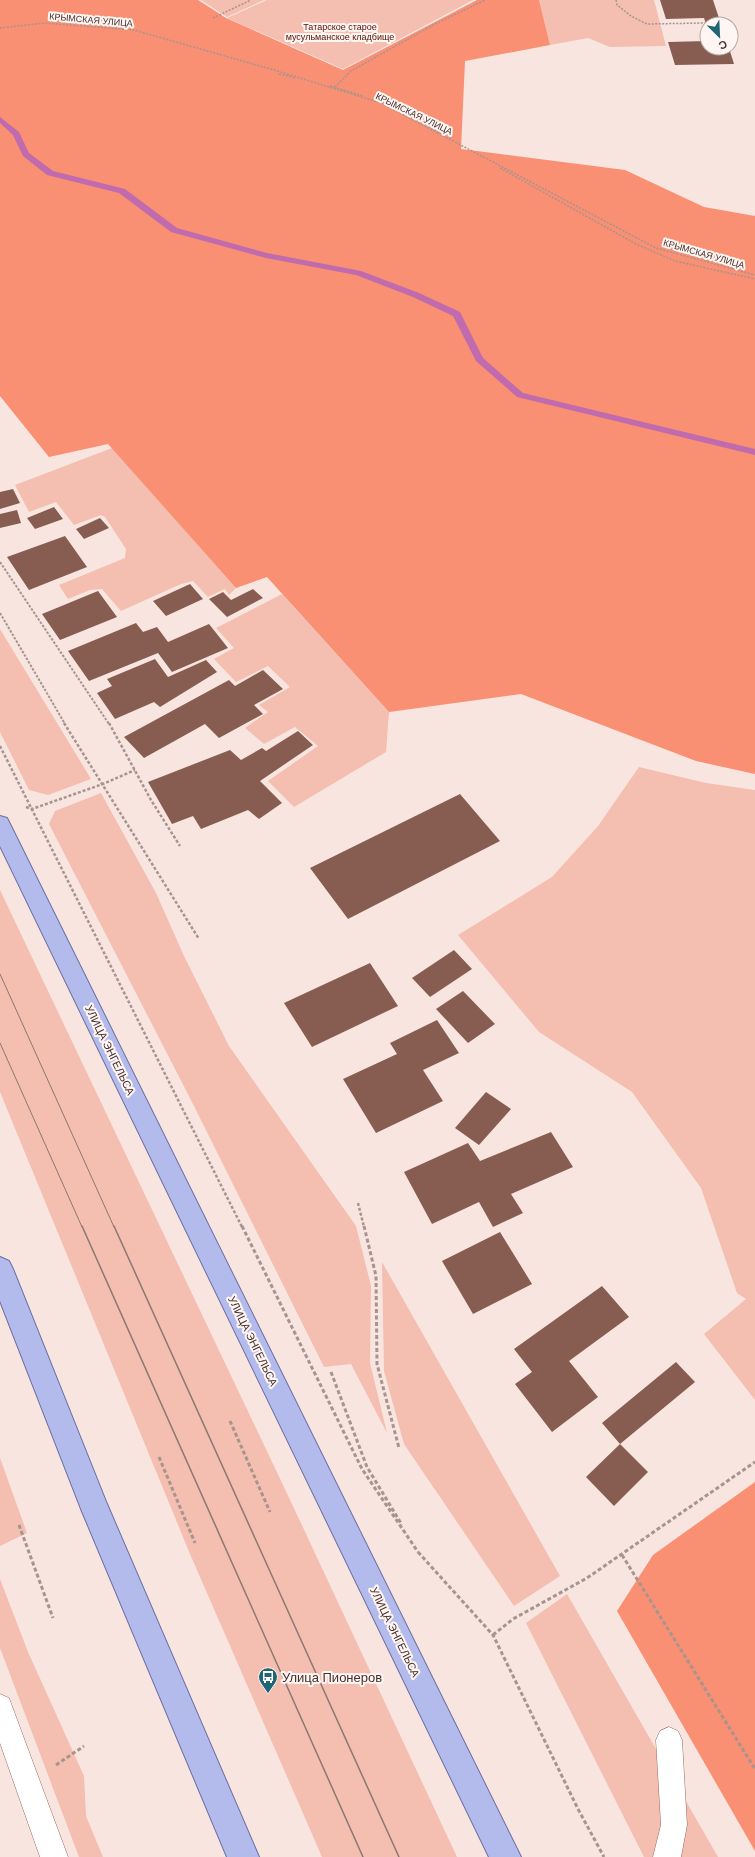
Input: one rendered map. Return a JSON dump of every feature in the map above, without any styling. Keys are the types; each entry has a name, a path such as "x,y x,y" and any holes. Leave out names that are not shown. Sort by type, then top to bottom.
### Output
{"main road":[{"name":"УЛИЦА ЭНГЕЛЬСА","path":"0,824 505,1857"},
{"path":"0,1269 95,1509 243,1857"}],"lane":[{"path":"0,1707 54,1857"},
{"path":"667,1857 674,1825 669,1740"}],"path":[{"path":"213,18 251,0"},
{"path":"335,87 351,71 433,25 485,0"},
{"path":"616,0 617,5 631,16 647,24 699,23"},
{"name":"КРЫМСКАЯ УЛИЦА","path":"0,28 44,23 134,30 274,70 381,103 656,248 755,275"},
{"path":"279,74 335,87 396,106 530,185 636,244 675,261 755,279"},
{"path":"0,562 63,653 107,721 166,825 180,846"},
{"path":"0,613 68,729 199,939"},
{"path":"0,746 216,1174 362,1470 418,1552 493,1635 578,1809 604,1857"},
{"path":"19,805 32,809 103,784 135,770"},
{"path":"358,1204 376,1276 377,1364 399,1448"},
{"path":"331,1372 367,1467 418,1552"},
{"path":"230,1421 270,1512"},
{"path":"159,1457 195,1543"},
{"path":"493,1635 513,1619 587,1578 622,1555 755,1462"},
{"path":"19,1525 53,1618"},
{"path":"622,1555 755,1769"},
{"path":"53,1767 84,1746"}],"green space":[{"path":"201,0 264,0 227,17"},
{"name":"Татарское старое мусульманское кладбище","path":"267,0 473,0 343,69 227,18"},
{"path":"539,0 654,0 666,46 610,47 588,38 550,45"},
{"path":"112,448 236,588 229,595 225,589 208,597 193,581 181,584 121,611 102,589 90,590 68,599 59,585 125,558 126,549 105,517 101,515 74,525 56,502 29,512 15,485"},
{"path":"282,594 389,712 386,752 294,807 268,781 318,746 295,727 264,744 245,728 268,712 259,705 290,687 268,666 236,682 214,659 234,648 216,628"},
{"path":"0,629 91,779 48,795 29,790 0,732"},
{"path":"639,767 706,783 755,790 755,1400 704,1334 746,1299 737,1293 701,1188 632,1092 539,1032 458,935 552,877 598,826"},
{"path":"101,793 156,893 184,956 229,1046 356,1226 371,1286 370,1363 387,1433 351,1364 324,1367 193,1104 49,824 55,811"},
{"path":"0,890 292,1504 457,1857 322,1857 190,1554 0,1092"},
{"path":"382,1262 560,1576 514,1606 404,1444 384,1371"},
{"path":"0,1458 27,1533 0,1546"},
{"path":"0,1579 28,1652 84,1776 86,1816 103,1857 79,1857 0,1648"},
{"path":"567,1594 718,1857 644,1857 526,1623"}],"shaded area":[{"path":"0,0 198,0 226,18 343,70 477,0 539,0 550,45 465,61 461,149 625,170 704,207 755,216 755,774 696,761 521,694 389,712 267,577 236,588 108,444 49,457 0,396"},
{"path":"755,1482 755,1851 617,1611 653,1555"}],"building":[{"path":"660,0 713,0 718,16 699,16 699,18 666,19"},
{"path":"699,41 699,56 732,56 734,64 675,65 668,42"},
{"path":"13,489 20,503 0,509 0,492"},
{"path":"54,507 63,519 35,529 27,518"},
{"path":"17,510 21,523 0,528 0,514"},
{"path":"100,518 109,528 84,539 76,529"},
{"path":"65,536 87,567 29,590 7,557"},
{"path":"190,584 203,599 166,616 153,601"},
{"path":"253,589 263,598 227,617 209,599 223,592 231,600"},
{"path":"98,591 117,617 60,640 42,614"},
{"path":"136,623 143,632 157,627 168,642 209,624 228,648 172,672 158,653 89,681 68,651"},
{"path":"155,659 168,677 206,660 217,672 160,707 154,702 115,719 97,693 112,686 107,679"},
{"path":"263,670 283,689 254,705 263,714 219,738 205,724 144,758 124,737 229,680 235,686"},
{"path":"298,731 313,745 260,781 282,803 259,819 248,810 201,829 193,816 172,824 148,782 230,750 241,760 262,748 266,751"},
{"path":"460,794 500,841 348,919 310,868"},
{"path":"454,950 472,969 430,997 412,978"},
{"path":"370,963 398,1006 312,1047 284,1003"},
{"path":"463,991 495,1024 468,1043 436,1009"},
{"path":"437,1020 459,1053 423,1070 443,1101 376,1133 343,1079 397,1054 390,1043"},
{"path":"486,1092 511,1109 479,1145 455,1128"},
{"path":"551,1132 573,1167 511,1194 523,1213 493,1227 479,1202 432,1224 404,1172 468,1143 480,1161"},
{"path":"500,1232 532,1284 473,1314 442,1261"},
{"path":"602,1286 629,1317 569,1361 598,1397 552,1432 515,1384 532,1372 514,1349"},
{"path":"676,1362 695,1382 620,1444 602,1423"},
{"path":"620,1444 648,1472 614,1506 586,1477"}],"waterway":[{"path":"0,119 16,134 26,154 50,173 122,191 174,230 266,255 358,273 416,295 457,314 479,359 520,395 755,452"}],"tram line":[{"path":"0,974 114,1227"},
{"path":"0,1043 82,1227"},
{"path":"82,1226 363,1857"},
{"path":"114,1226 399,1857"}],"place":[{"name":"Улица Пионеров","path":"268,1694"}]}
